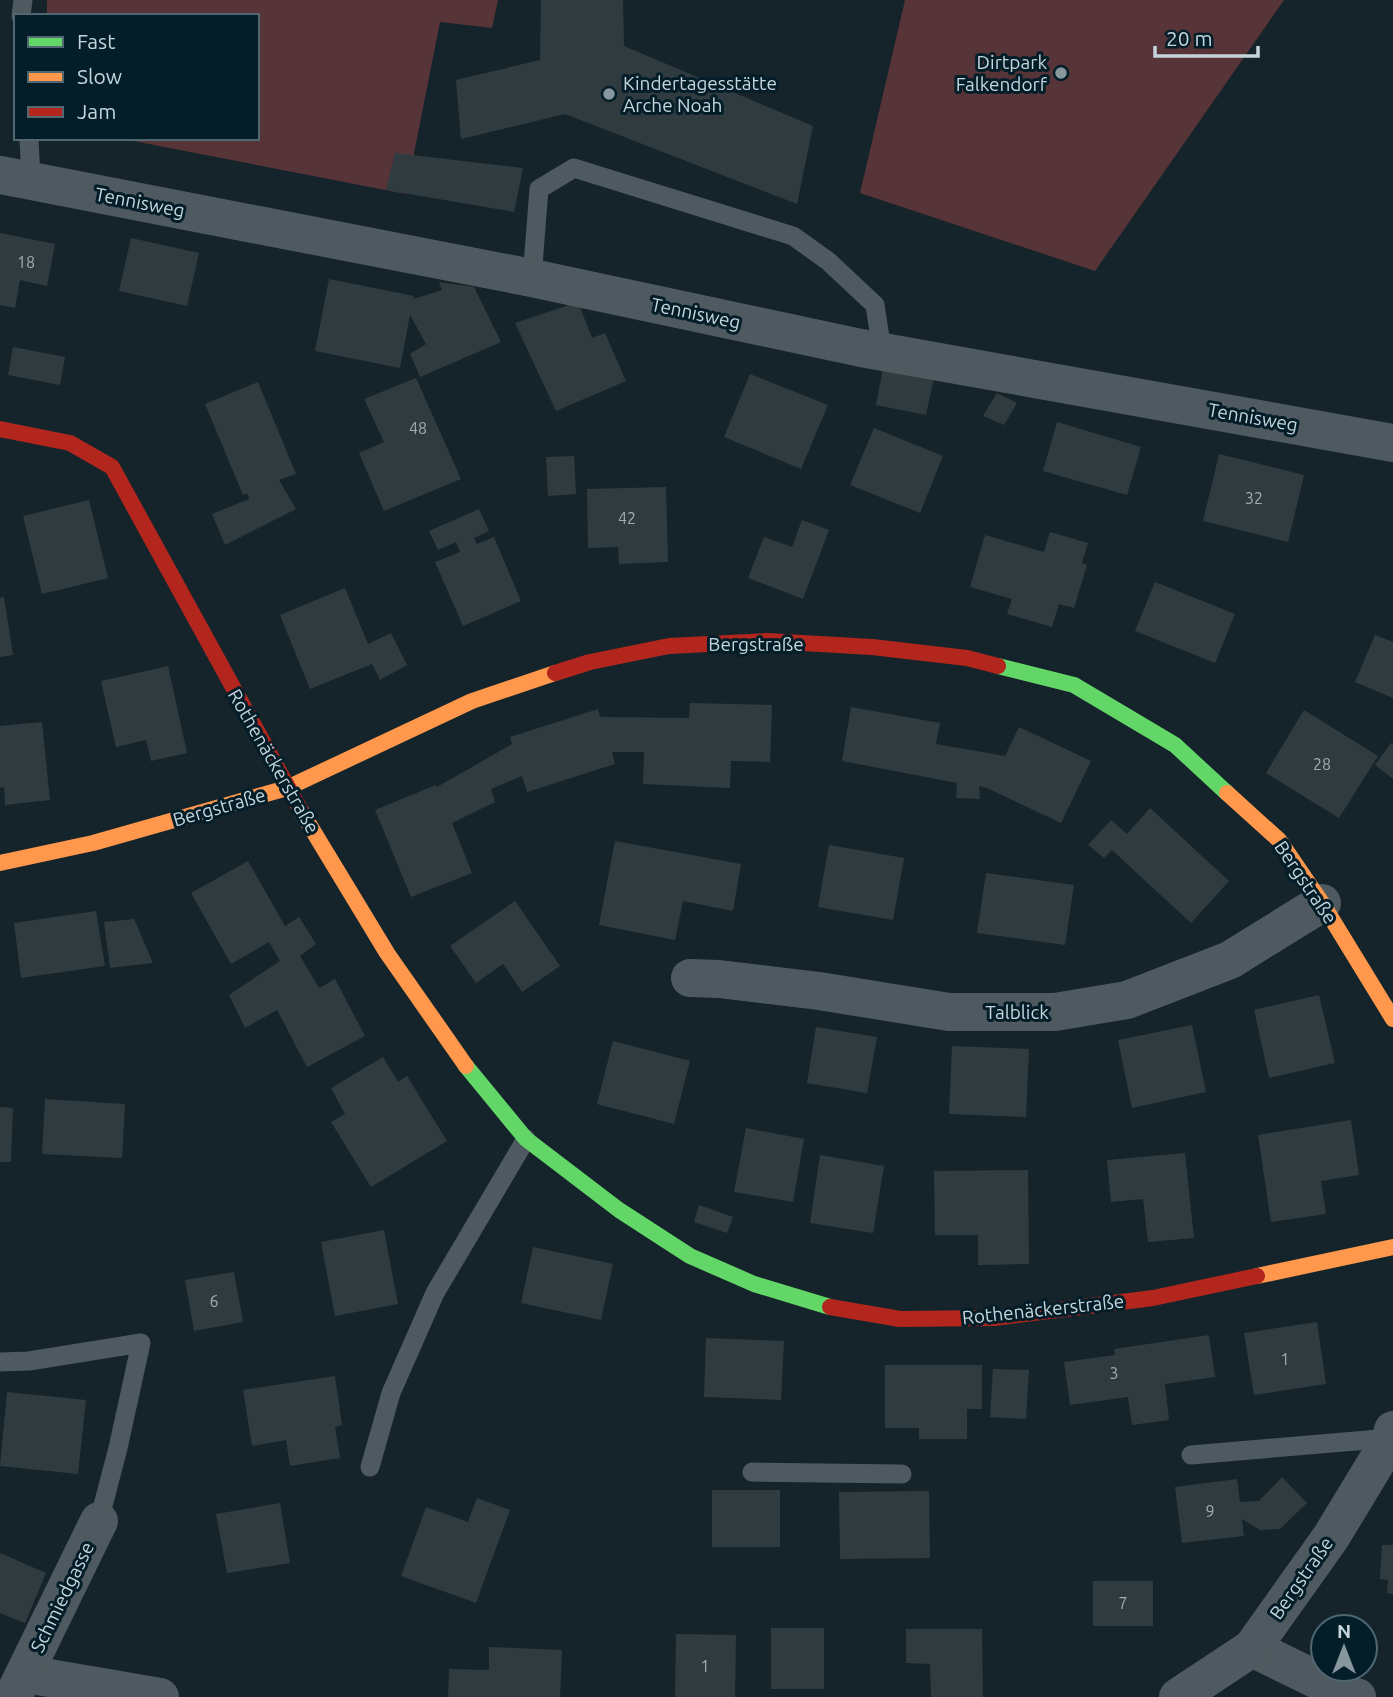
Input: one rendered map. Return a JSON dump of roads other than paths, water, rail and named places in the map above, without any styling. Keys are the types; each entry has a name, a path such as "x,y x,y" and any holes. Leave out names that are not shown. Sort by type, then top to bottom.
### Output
{"street":[{"name":"Tennisweg","path":"16,178 531,278 882,351 1393,443"},
{"name":"Rothenäckerstraße","path":"0,429 70,443 112,467 287,788 387,953 473,1077 526,1139 619,1210 690,1256 754,1284 833,1308 900,1319 994,1318 1153,1298 1393,1247"},
{"name":"Bergstraße","path":"0,863 93,844 287,788 471,701 590,662 669,646 767,641 872,647 967,658 1074,685 1175,745 1279,840 1322,902 1393,1020"},
{"name":"Talblick","path":"690,978 819,991 949,1012 1055,1012 1127,1000 1230,960 1322,902"},
{"name":"Bergstraße","path":"1178,1697 1252,1648 1331,1537 1392,1434"},
{"name":"Schmiedgasse","path":"99,1521 19,1685 160,1697"},
{"path":"1252,1648 1357,1697"}],"lane":[{"path":"16,178 28,140"},
{"path":"531,278 539,189 574,168 793,236 828,261 875,305 882,351"},
{"path":"370,1467 391,1393 435,1293 526,1139"},
{"path":"0,1362 29,1361 141,1343 99,1521"},
{"path":"1191,1455 1392,1434"},
{"path":"751,1472 902,1474"}],"place":[{"name":"Dirtpark Falkendorf","path":"1061,73"},
{"name":"Kindertagesstätte Arche Noah","path":"609,94"}]}
